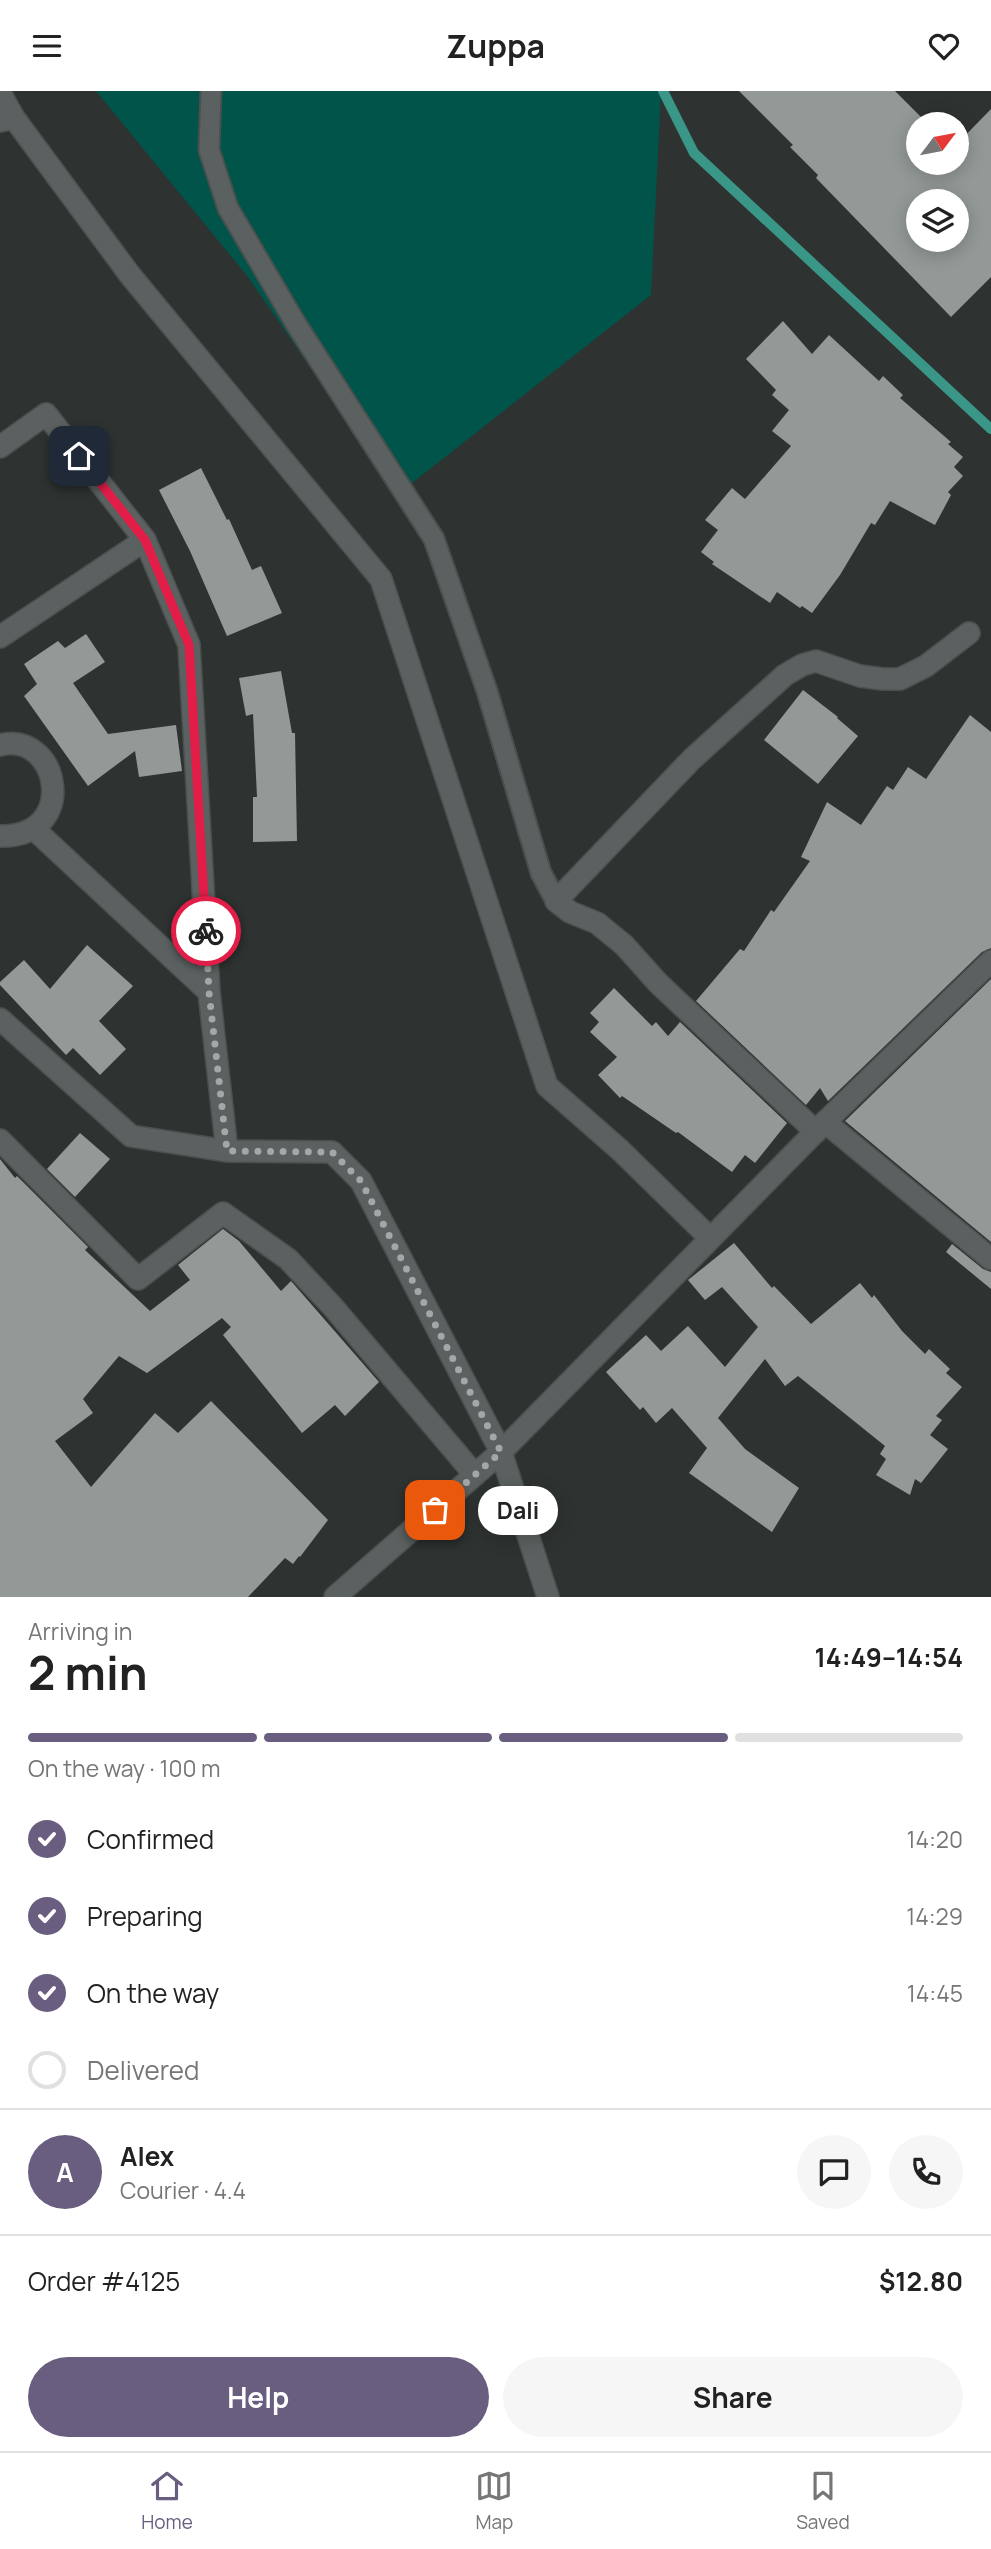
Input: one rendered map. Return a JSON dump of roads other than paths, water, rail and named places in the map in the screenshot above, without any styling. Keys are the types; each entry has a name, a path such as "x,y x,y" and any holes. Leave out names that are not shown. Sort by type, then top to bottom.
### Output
{"street":[{"path":"0,93 5,115 130,275 381,579 547,1086 620,1150 710,1238"},
{"path":"0,447 46,414 145,540 189,645 209,992 227,1151"},
{"path":"0,637 145,540"},
{"path":"970,633 926,666 900,679 860,676 816,661 802,665 785,675 692,759 556,901 569,912 597,923 624,946 658,983 820,1127 991,1259"},
{"path":"0,745 21,745 36,753 46,764 52,778 54,794 50,809 34,829 16,836 0,836"},
{"path":"34,829 209,992"},
{"path":"335,1597 501,1452 820,1127 991,961"},
{"path":"0,1019 131,1136 227,1151 332,1152 361,1181 501,1452 548,1597"},
{"path":"0,1140 138,1279 223,1213 288,1259 333,1307 475,1475"}],"lane":[{"path":"211,91 209,150 228,208 296,324 434,539 488,691 541,873 556,901"}],"waterway":[{"path":"663,91 694,153 991,429"}],"place":[{"name":"Dali","path":"435,1510"}]}
